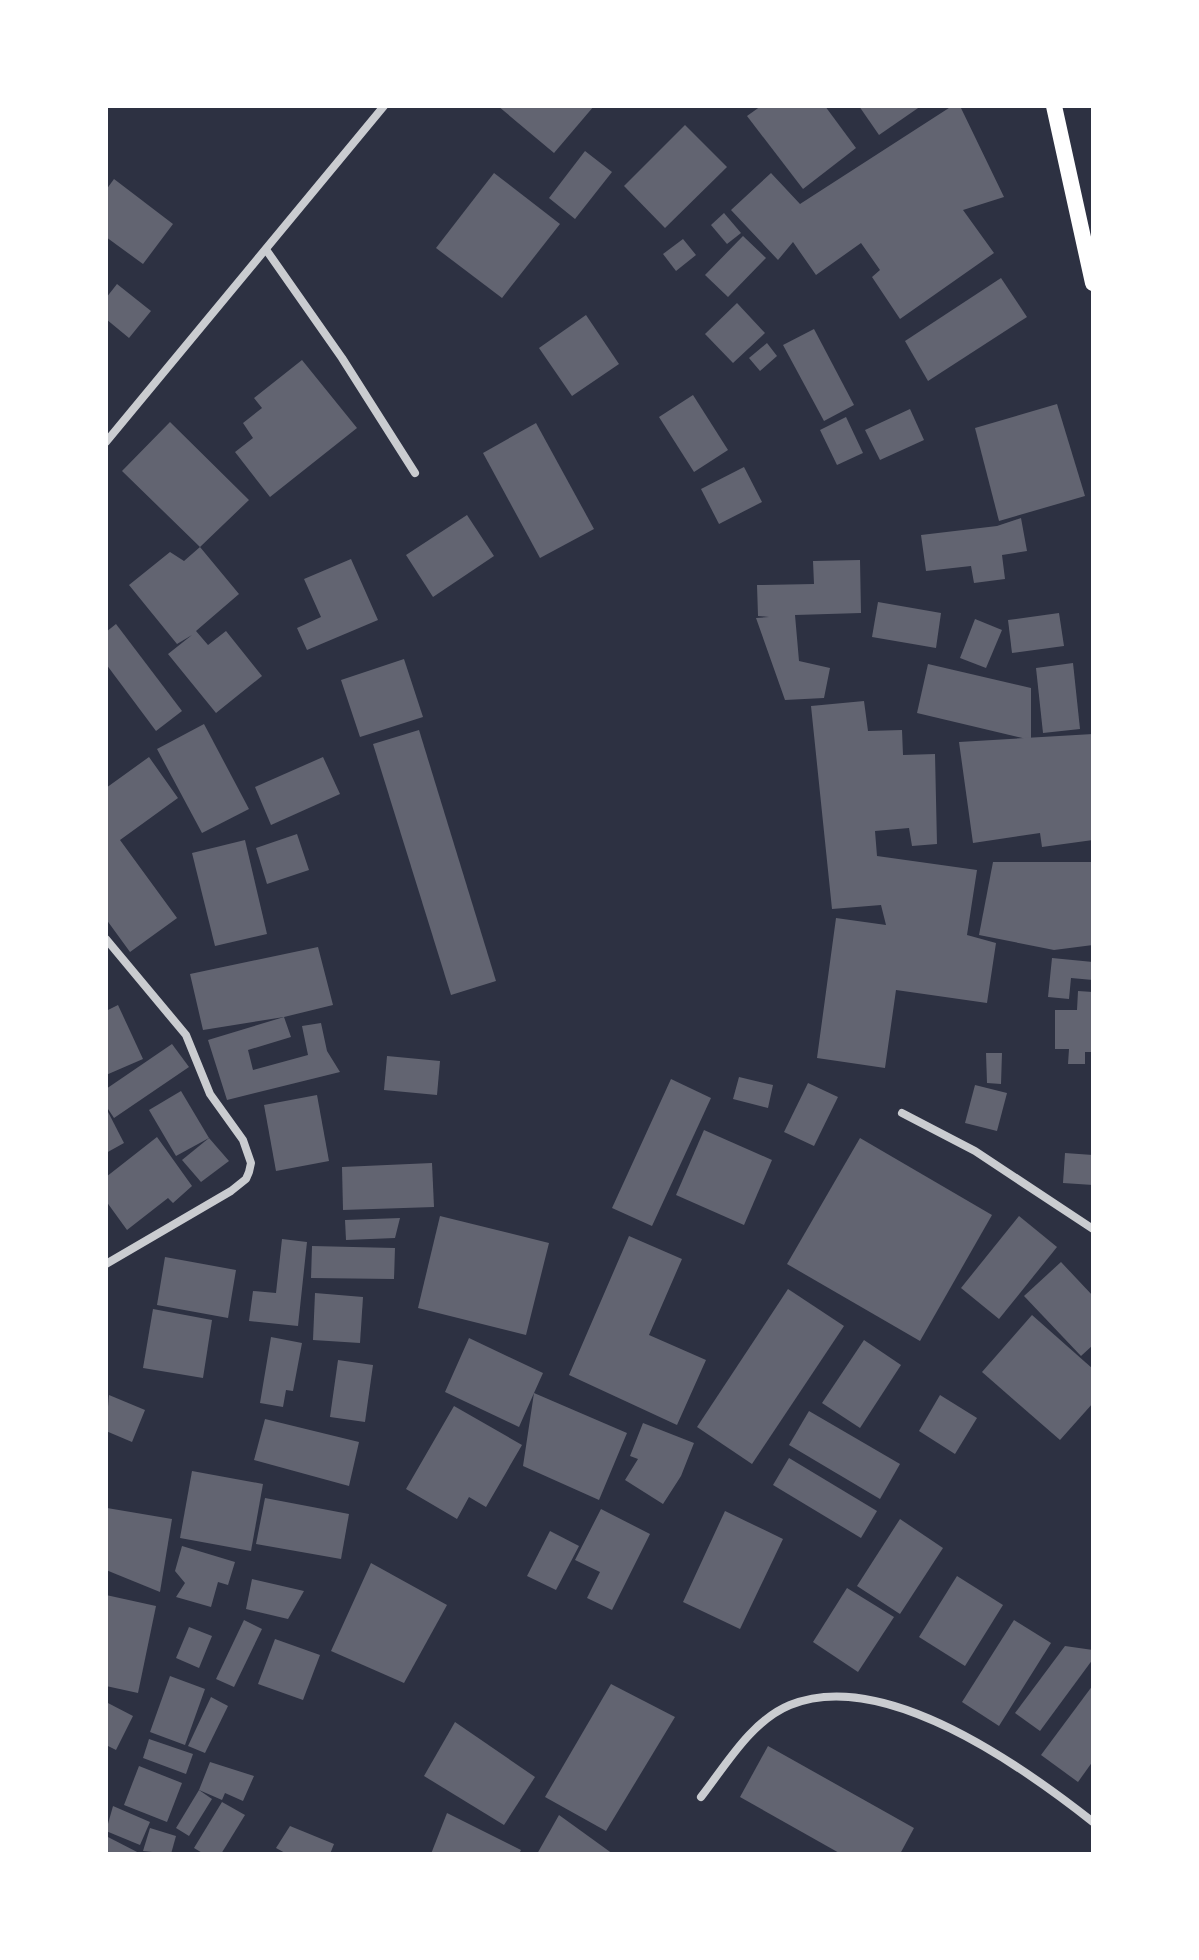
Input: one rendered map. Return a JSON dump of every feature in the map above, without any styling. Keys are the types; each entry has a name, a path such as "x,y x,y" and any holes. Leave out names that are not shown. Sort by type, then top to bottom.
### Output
{"main road":[{"path":"1054,106 1093,283"}],"street":[{"path":"106,442 384,106"},
{"path":"267,251 342,358 415,473"},
{"path":"106,939 193,1046 210,1094 243,1140 251,1163 246,1179 231,1191 106,1264"},
{"path":"902,1113 975,1151 1093,1229"},
{"path":"701,1797 745,1739 765,1720 790,1705 820,1698 888,1702 956,1731 1062,1797 1093,1822"}],"building":[{"path":"498,106 594,106 554,153"},
{"path":"761,106 825,106 856,148 803,189 747,116"},
{"path":"859,106 921,106 879,135"},
{"path":"952,106 960,106 1004,197 963,210 994,253 900,319 872,277 880,270 861,243 816,275 793,242 778,260 731,210 771,173 800,204"},
{"path":"685,125 727,167 665,228 624,186"},
{"path":"585,151 612,172 575,219 549,198"},
{"path":"494,173 560,224 502,298 436,248"},
{"path":"114,179 173,224 143,264 106,237 106,190"},
{"path":"724,213 741,233 727,244 711,225"},
{"path":"743,236 766,258 728,297 705,275"},
{"path":"683,239 696,255 676,271 663,254"},
{"path":"1001,278 1027,317 928,381 905,341"},
{"path":"117,284 151,311 129,338 106,319 106,298"},
{"path":"737,303 765,333 733,363 705,334"},
{"path":"586,315 619,364 572,396 539,348"},
{"path":"814,329 854,405 824,421 783,345"},
{"path":"767,343 777,356 760,371 749,358"},
{"path":"302,360 357,428 270,497 235,452 253,438 243,423 262,408 254,398"},
{"path":"693,395 728,450 694,472 659,417"},
{"path":"1057,404 1085,496 999,521 975,428"},
{"path":"910,409 924,440 880,460 865,430"},
{"path":"846,417 863,453 837,465 820,430"},
{"path":"170,422 249,500 200,547 122,471"},
{"path":"536,423 594,529 540,558 483,453"},
{"path":"744,467 762,502 719,524 701,489"},
{"path":"467,515 494,556 433,597 406,555"},
{"path":"1021,518 1027,551 1002,555 1005,579 974,583 971,566 926,571 921,535 997,526"},
{"path":"200,547 239,594 196,631 208,645 226,631 262,676 216,713 168,654 192,635 177,644 129,585 170,552 184,561"},
{"path":"351,559 378,620 307,650 297,628 321,617 304,579"},
{"path":"860,560 861,613 795,615 799,661 830,668 824,698 785,700 756,618 769,617 758,616 757,585 814,584 813,561"},
{"path":"878,602 941,613 936,648 872,637"},
{"path":"1059,613 1064,646 1012,653 1008,620"},
{"path":"975,619 1002,630 986,668 960,658"},
{"path":"116,624 182,711 156,731 106,664 106,632"},
{"path":"404,659 423,717 360,737 341,680"},
{"path":"1073,663 1080,729 1043,733 1036,668"},
{"path":"928,664 1031,688 1031,740 917,713"},
{"path":"864,701 868,731 902,730 903,755 935,754 937,844 912,846 909,828 875,831 877,856 977,870 967,935 996,943 987,1003 896,990 885,1068 817,1058 836,918 886,925 881,905 832,909 811,706"},
{"path":"204,724 249,809 202,833 157,749"},
{"path":"419,730 496,981 451,995 373,744"},
{"path":"1093,734 1093,840 1042,847 1040,833 973,843 959,742"},
{"path":"149,757 178,798 120,840 177,918 130,952 106,919 106,788"},
{"path":"323,757 340,794 271,825 255,787"},
{"path":"297,834 309,870 267,884 256,848"},
{"path":"245,840 267,934 215,946 192,853"},
{"path":"993,862 1093,862 1093,945 1054,950 979,935"},
{"path":"318,947 333,1005 284,1017 203,1030 190,974"},
{"path":"1052,958 1093,962 1093,980 1071,978 1069,999 1048,997"},
{"path":"1078,991 1093,992 1092,1052 1085,1052 1085,1064 1068,1064 1069,1049 1055,1049 1055,1010 1077,1010"},
{"path":"118,1005 143,1059 106,1075 106,1011"},
{"path":"284,1017 291,1037 248,1050 253,1070 308,1055 302,1026 321,1023 327,1051 340,1072 227,1100 208,1040"},
{"path":"172,1044 189,1067 114,1118 106,1106 106,1089"},
{"path":"986,1053 1002,1053 1001,1084 987,1083"},
{"path":"387,1056 440,1061 437,1095 384,1090"},
{"path":"739,1077 773,1085 768,1108 733,1099"},
{"path":"671,1079 711,1098 652,1226 612,1208"},
{"path":"808,1083 838,1097 814,1146 784,1132"},
{"path":"975,1085 1007,1093 997,1131 965,1123"},
{"path":"181,1091 209,1138 176,1156 149,1110"},
{"path":"317,1095 329,1161 276,1171 264,1105"},
{"path":"106,1108 124,1143 106,1153"},
{"path":"704,1130 772,1160 744,1225 676,1195"},
{"path":"157,1137 192,1186 173,1203 168,1198 127,1230 106,1201 106,1177"},
{"path":"209,1138 229,1161 201,1182 182,1160"},
{"path":"860,1138 992,1215 920,1341 787,1264"},
{"path":"1065,1153 1093,1155 1093,1185 1063,1183"},
{"path":"432,1163 434,1207 343,1210 342,1167"},
{"path":"440,1216 549,1243 526,1335 418,1308"},
{"path":"1019,1216 1057,1247 999,1319 961,1288"},
{"path":"400,1218 395,1238 346,1240 345,1220"},
{"path":"629,1236 682,1259 649,1335 706,1360 677,1425 569,1375"},
{"path":"282,1239 307,1242 298,1326 249,1321 253,1291 276,1293"},
{"path":"312,1246 395,1248 394,1279 311,1278"},
{"path":"165,1257 236,1270 228,1318 157,1305"},
{"path":"1061,1262 1093,1296 1093,1345 1081,1356 1024,1296"},
{"path":"788,1289 844,1326 752,1464 697,1427"},
{"path":"315,1293 363,1297 360,1343 313,1340"},
{"path":"153,1309 212,1320 203,1378 143,1368"},
{"path":"1032,1315 1093,1369 1093,1403 1060,1440 982,1372"},
{"path":"271,1337 302,1343 293,1391 286,1390 283,1407 260,1403"},
{"path":"469,1338 543,1373 519,1427 445,1392"},
{"path":"864,1340 901,1365 860,1428 822,1403"},
{"path":"338,1360 373,1365 365,1422 330,1417"},
{"path":"534,1393 627,1433 599,1500 523,1466"},
{"path":"109,1395 145,1410 132,1442 106,1431"},
{"path":"940,1395 977,1418 955,1454 919,1431"},
{"path":"454,1406 522,1445 486,1507 469,1497 457,1519 406,1489"},
{"path":"809,1411 900,1464 880,1499 789,1445"},
{"path":"265,1419 359,1442 349,1486 254,1460"},
{"path":"643,1423 694,1443 681,1476 663,1504 625,1480 638,1459 630,1456"},
{"path":"789,1458 877,1511 861,1538 773,1485"},
{"path":"192,1471 263,1484 251,1551 180,1538"},
{"path":"265,1498 349,1514 341,1559 256,1544"},
{"path":"107,1508 172,1519 160,1592 106,1570"},
{"path":"601,1509 650,1534 612,1610 587,1598 600,1572 575,1560"},
{"path":"725,1511 783,1539 740,1629 683,1602"},
{"path":"900,1519 943,1548 900,1614 857,1586"},
{"path":"550,1531 579,1546 556,1590 527,1576"},
{"path":"182,1546 235,1562 228,1585 218,1582 211,1607 176,1597 185,1583 175,1571"},
{"path":"371,1563 447,1605 404,1683 331,1651"},
{"path":"957,1576 1003,1605 965,1666 919,1637"},
{"path":"252,1579 304,1591 288,1619 246,1609"},
{"path":"847,1588 894,1617 858,1672 813,1642"},
{"path":"106,1595 156,1606 138,1693 106,1686"},
{"path":"244,1620 262,1629 234,1687 216,1679"},
{"path":"1014,1620 1051,1643 999,1726 962,1702"},
{"path":"189,1627 212,1636 199,1668 176,1658"},
{"path":"275,1639 320,1655 303,1700 258,1684"},
{"path":"1065,1646 1093,1650 1093,1659 1040,1731 1015,1713"},
{"path":"170,1676 205,1689 185,1745 150,1732"},
{"path":"611,1684 675,1717 606,1831 545,1797"},
{"path":"1093,1685 1093,1761 1078,1782 1041,1755"},
{"path":"211,1697 228,1706 205,1753 188,1746"},
{"path":"106,1702 133,1716 116,1750 106,1745"},
{"path":"455,1722 535,1777 504,1825 424,1776"},
{"path":"149,1739 193,1754 186,1774 143,1758"},
{"path":"768,1746 914,1828 900,1854 841,1854 740,1797"},
{"path":"210,1762 254,1776 243,1801 225,1793 222,1800 199,1790"},
{"path":"139,1766 182,1783 167,1822 124,1805"},
{"path":"199,1790 212,1799 189,1836 176,1828"},
{"path":"222,1802 245,1815 221,1854 204,1854 194,1848"},
{"path":"113,1806 150,1822 140,1845 106,1831"},
{"path":"447,1813 521,1850 519,1854 431,1854"},
{"path":"559,1815 613,1854 537,1854"},
{"path":"290,1826 334,1844 330,1854 287,1854 276,1848"},
{"path":"150,1828 176,1836 171,1854 143,1851"},
{"path":"106,1836 141,1854 106,1854"}]}
